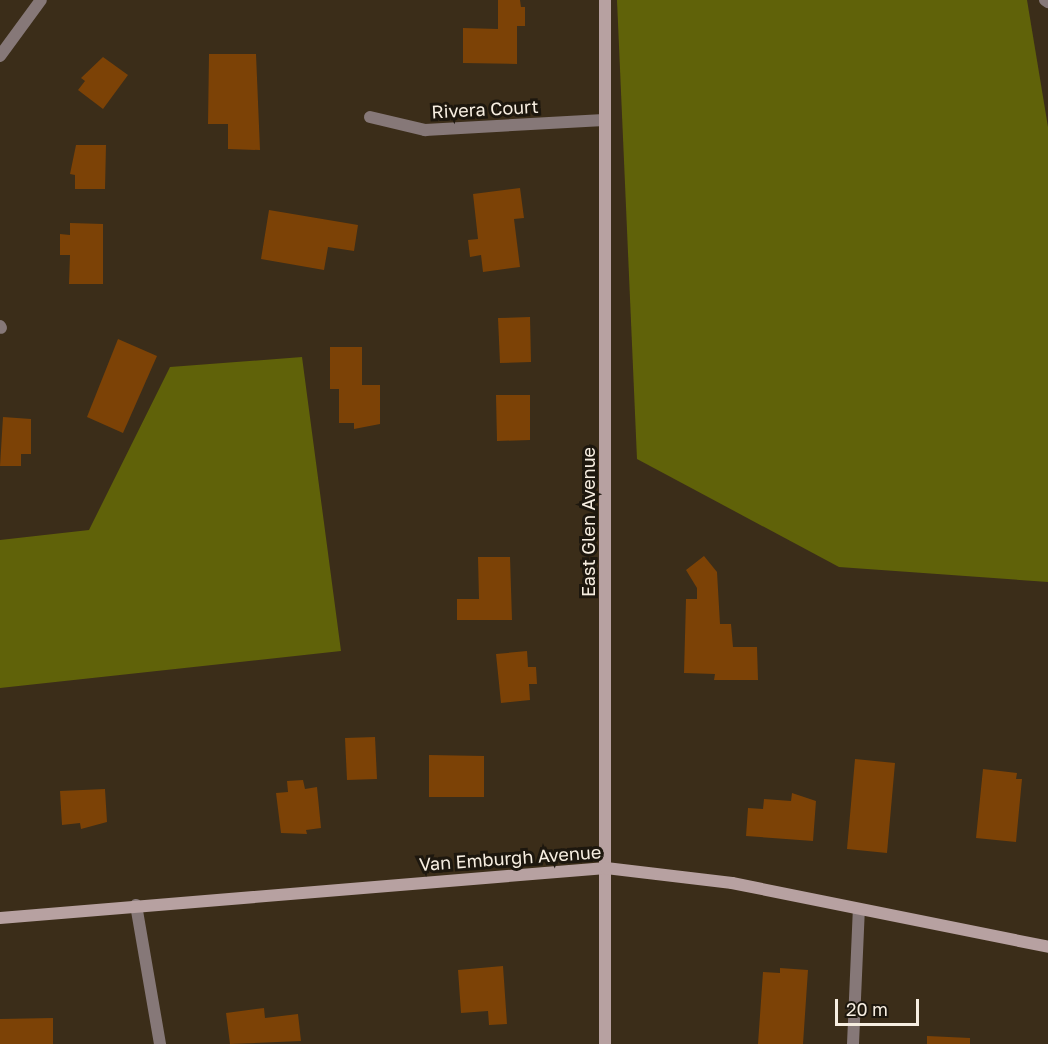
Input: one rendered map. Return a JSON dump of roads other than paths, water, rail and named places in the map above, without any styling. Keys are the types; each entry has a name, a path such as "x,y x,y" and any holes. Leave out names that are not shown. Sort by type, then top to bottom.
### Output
{"main road":[{"name":"East Glen Avenue","path":"604,0 605,1044"},
{"name":"Van Emburgh Avenue","path":"2,919 136,905 606,868 732,883 1048,947"}],"street":[{"path":"0,56 41,0"},
{"name":"Rivera Court","path":"369,117 425,130 604,120"},
{"path":"136,905 160,1044"},
{"path":"853,1044 859,909"}]}
